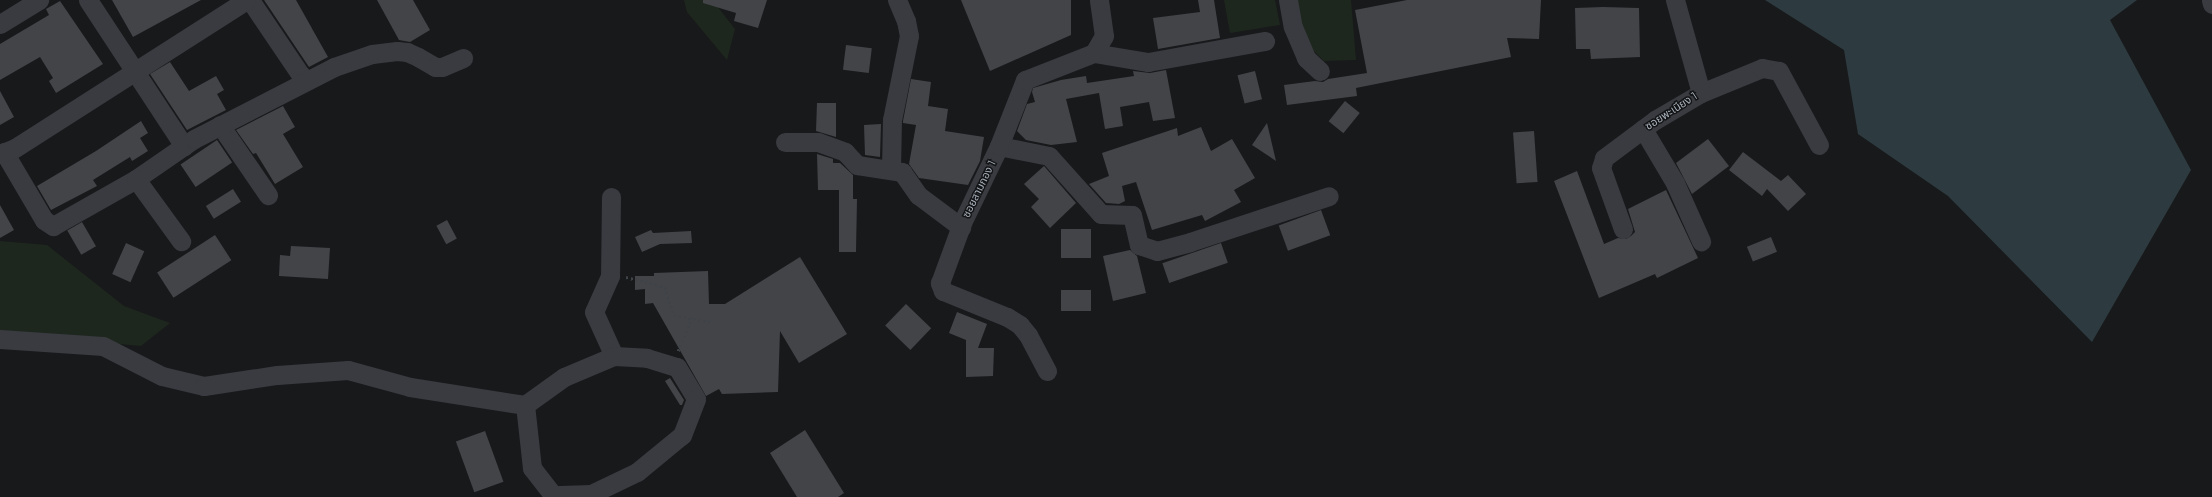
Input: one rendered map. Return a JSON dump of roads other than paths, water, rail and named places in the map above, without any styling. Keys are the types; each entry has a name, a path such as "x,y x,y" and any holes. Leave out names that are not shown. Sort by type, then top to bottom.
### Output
{"street":[{"path":"0,24 39,0"},
{"path":"88,0 136,70 184,146"},
{"path":"246,0 15,148 2,153 44,220 53,226 136,179 184,146 306,80 334,67 372,54 397,51 407,52 435,67 442,67 463,58"},
{"path":"250,0 300,74 306,80"},
{"path":"891,170 892,120 909,36 906,21 898,0"},
{"path":"1099,0 1104,36 1094,53 1148,62 1265,41"},
{"path":"1288,0 1293,26 1306,58 1320,71"},
{"name":"ซอยพะเนียง 1","path":"1623,229 1602,168 1604,158 1643,129 1701,93 1675,0"},
{"path":"2211,0 2212,4"},
{"name":"ซอยสามกอง 1","path":"1048,371 1028,335 1020,325 1007,317 943,291 941,288 942,277 961,227 999,146 1025,80 1094,53"},
{"path":"1701,93 1762,68 1779,71 1819,145"},
{"path":"220,126 268,195"},
{"path":"1643,129 1675,184 1701,241"},
{"path":"785,142 818,142 845,152 857,165 902,172 918,195 961,227"},
{"path":"999,146 1049,156 1101,214 1132,215 1140,245 1157,251 1190,242 1329,196"},
{"path":"136,179 181,241"},
{"path":"612,197 610,273 594,312 614,356"},
{"path":"0,339 103,346 162,376 204,386 277,375 348,370 410,386 525,405 564,377 614,356 647,358 678,368 696,400 682,435 637,472 618,490 591,494 553,495 532,468 525,405"}]}
